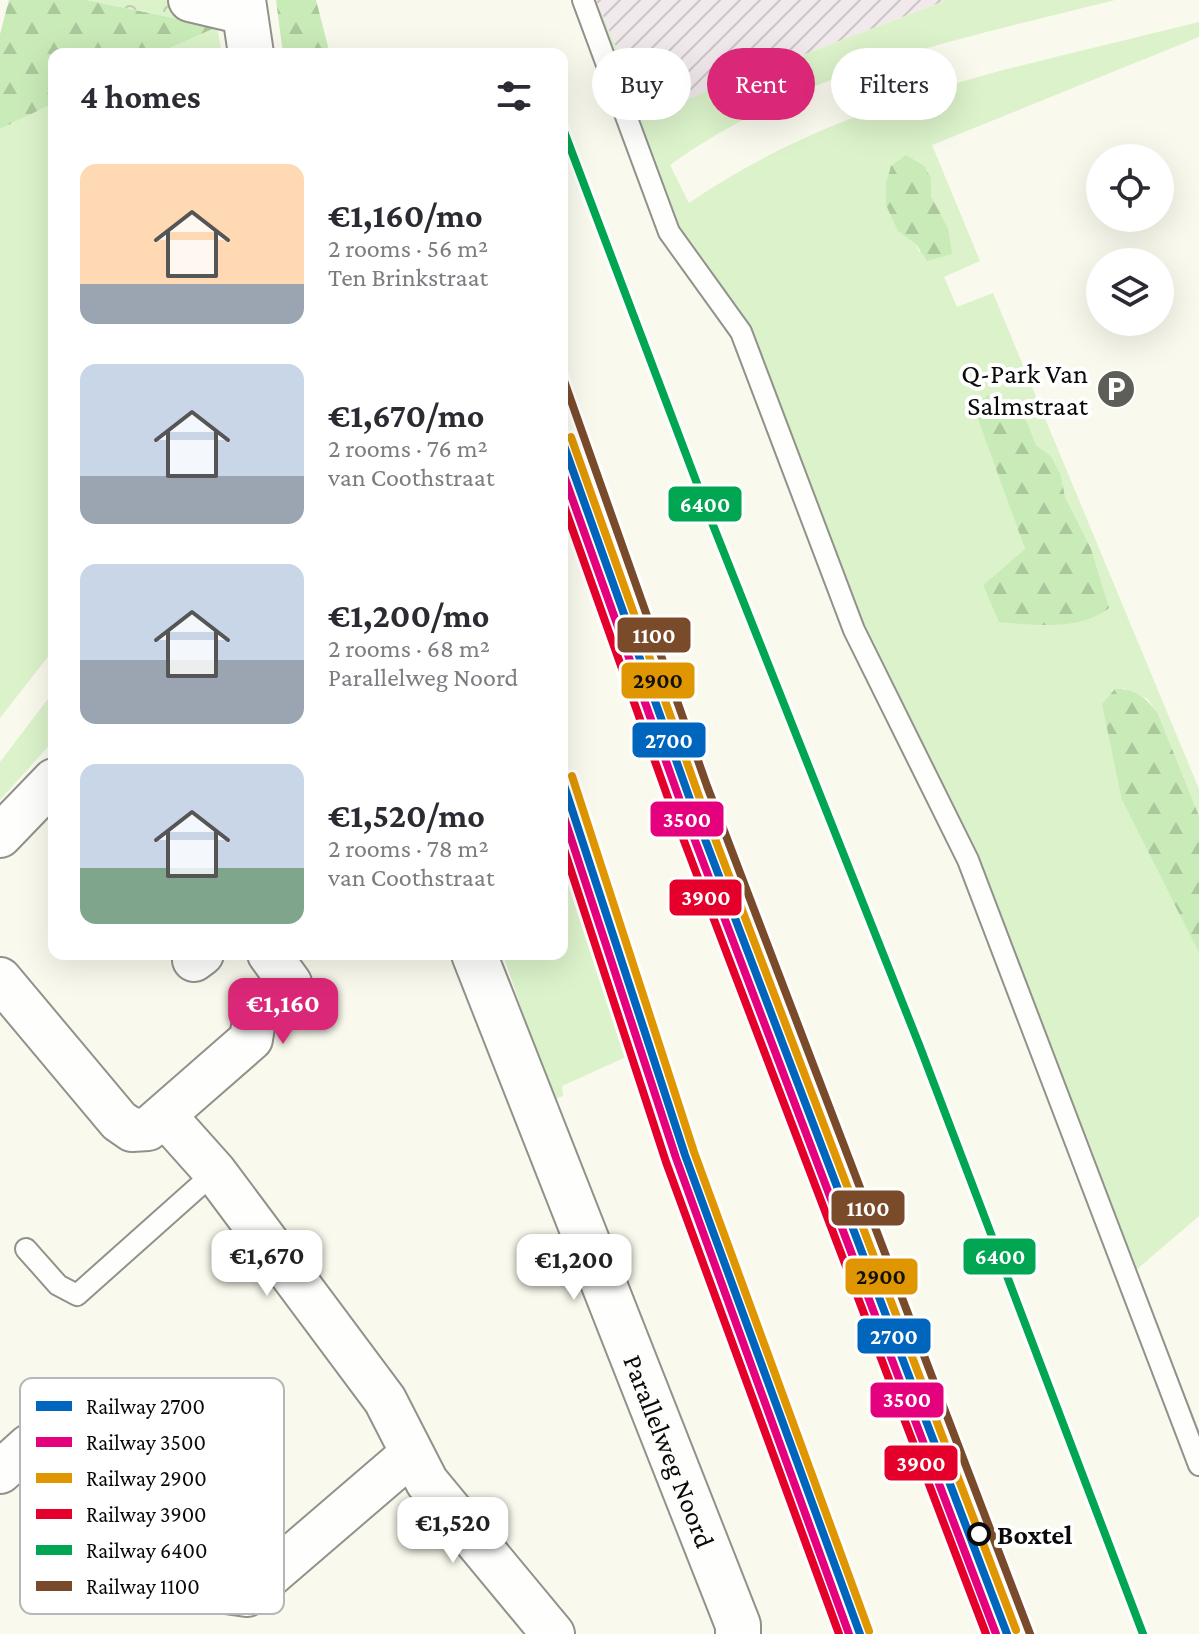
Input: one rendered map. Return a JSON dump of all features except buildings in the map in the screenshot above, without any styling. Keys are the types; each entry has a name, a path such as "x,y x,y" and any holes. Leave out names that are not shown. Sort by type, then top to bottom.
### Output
{"street":[{"path":"190,0 246,22"},
{"path":"0,836 48,786"},
{"path":"0,979 119,1121 132,1130 148,1129 251,1039 255,1014 290,983 273,960"},
{"name":"Parallelweg Noord","path":"476,960 732,1610 738,1634"},
{"path":"165,1116 215,1172 385,1400 410,1455 427,1482 553,1634"},
{"path":"0,1472 20,1454"},
{"path":"284,1563 410,1455"}],"lane":[{"path":"583,0 669,232 741,332 854,630 968,860 1199,1465"},
{"path":"26,1249 58,1285 77,1295 215,1172"}],"shaded area":[{"path":"596,0 947,0 815,50 707,48 707,91 691,97 691,48 616,48"}],"green space":[{"path":"9,0 87,0 217,27 170,48 48,48 48,106 0,129 0,34"},
{"path":"87,0 211,0 217,27"},
{"path":"276,0 316,0 328,48 282,48"},
{"path":"591,0 596,0 616,48 610,48"},
{"path":"947,0 1115,0 928,48 831,48 831,80 815,87 815,50"},
{"path":"1199,22 1199,37 932,145 980,261 944,277 957,307 993,293 1199,789 1199,816 1158,714 1148,699 1123,688 1122,800 1199,953 1199,1216 1136,1270 1199,1430 1199,1440 976,857 865,626 750,326 678,224 638,120 691,120 691,97 707,91 707,120 744,120 670,165 689,203 748,167 849,120 957,120 957,84","holes":["931,178 931,196 948,228 919,252 916,244","974,406 1027,422 1036,445 1051,456 1061,475 1065,497 1091,550 983,585 1025,549"]},
{"path":"217,27 221,48 170,48"},
{"path":"48,106 48,657 0,718 0,129"},
{"path":"906,155 924,166 931,178 931,196 948,228 952,254 927,261 916,244 898,231 886,205 886,183 891,166"},
{"path":"989,395 1006,401 1027,422 1036,445 1051,456 1061,475 1065,497 1091,549 1109,608 1097,615 1056,625 999,622 983,585 1025,549 973,405"},
{"path":"1115,689 1140,695 1158,714 1199,816 1199,953 1122,800 1102,704"},
{"path":"48,699 48,747 0,800 0,762"},
{"path":"568,881 626,1057 562,1086 563,1096 552,1100 505,960 568,960"}],"rail line":[{"name":"6400","path":"568,142 707,510 920,1047 1143,1634"},
{"name":"1100","path":"568,392 707,786 1030,1634"},
{"name":"2900","path":"571,437 701,802 1016,1630"},
{"name":"2700","path":"568,457 692,805 1007,1634"},
{"name":"3500","path":"568,487 683,809 996,1634"},
{"name":"3900","path":"568,517 673,812 986,1634"},
{"name":"2900","path":"572,776 694,1152 869,1631"},
{"name":"2700","path":"568,797 685,1155 860,1634"},
{"name":"3500","path":"568,829 676,1158 849,1634"},
{"name":"3900","path":"568,861 666,1162 839,1634"}],"place":[{"name":"Q-Park Van Salmstraat","path":"1116,389"},
{"name":"Boxtel","path":"979,1534"}]}
